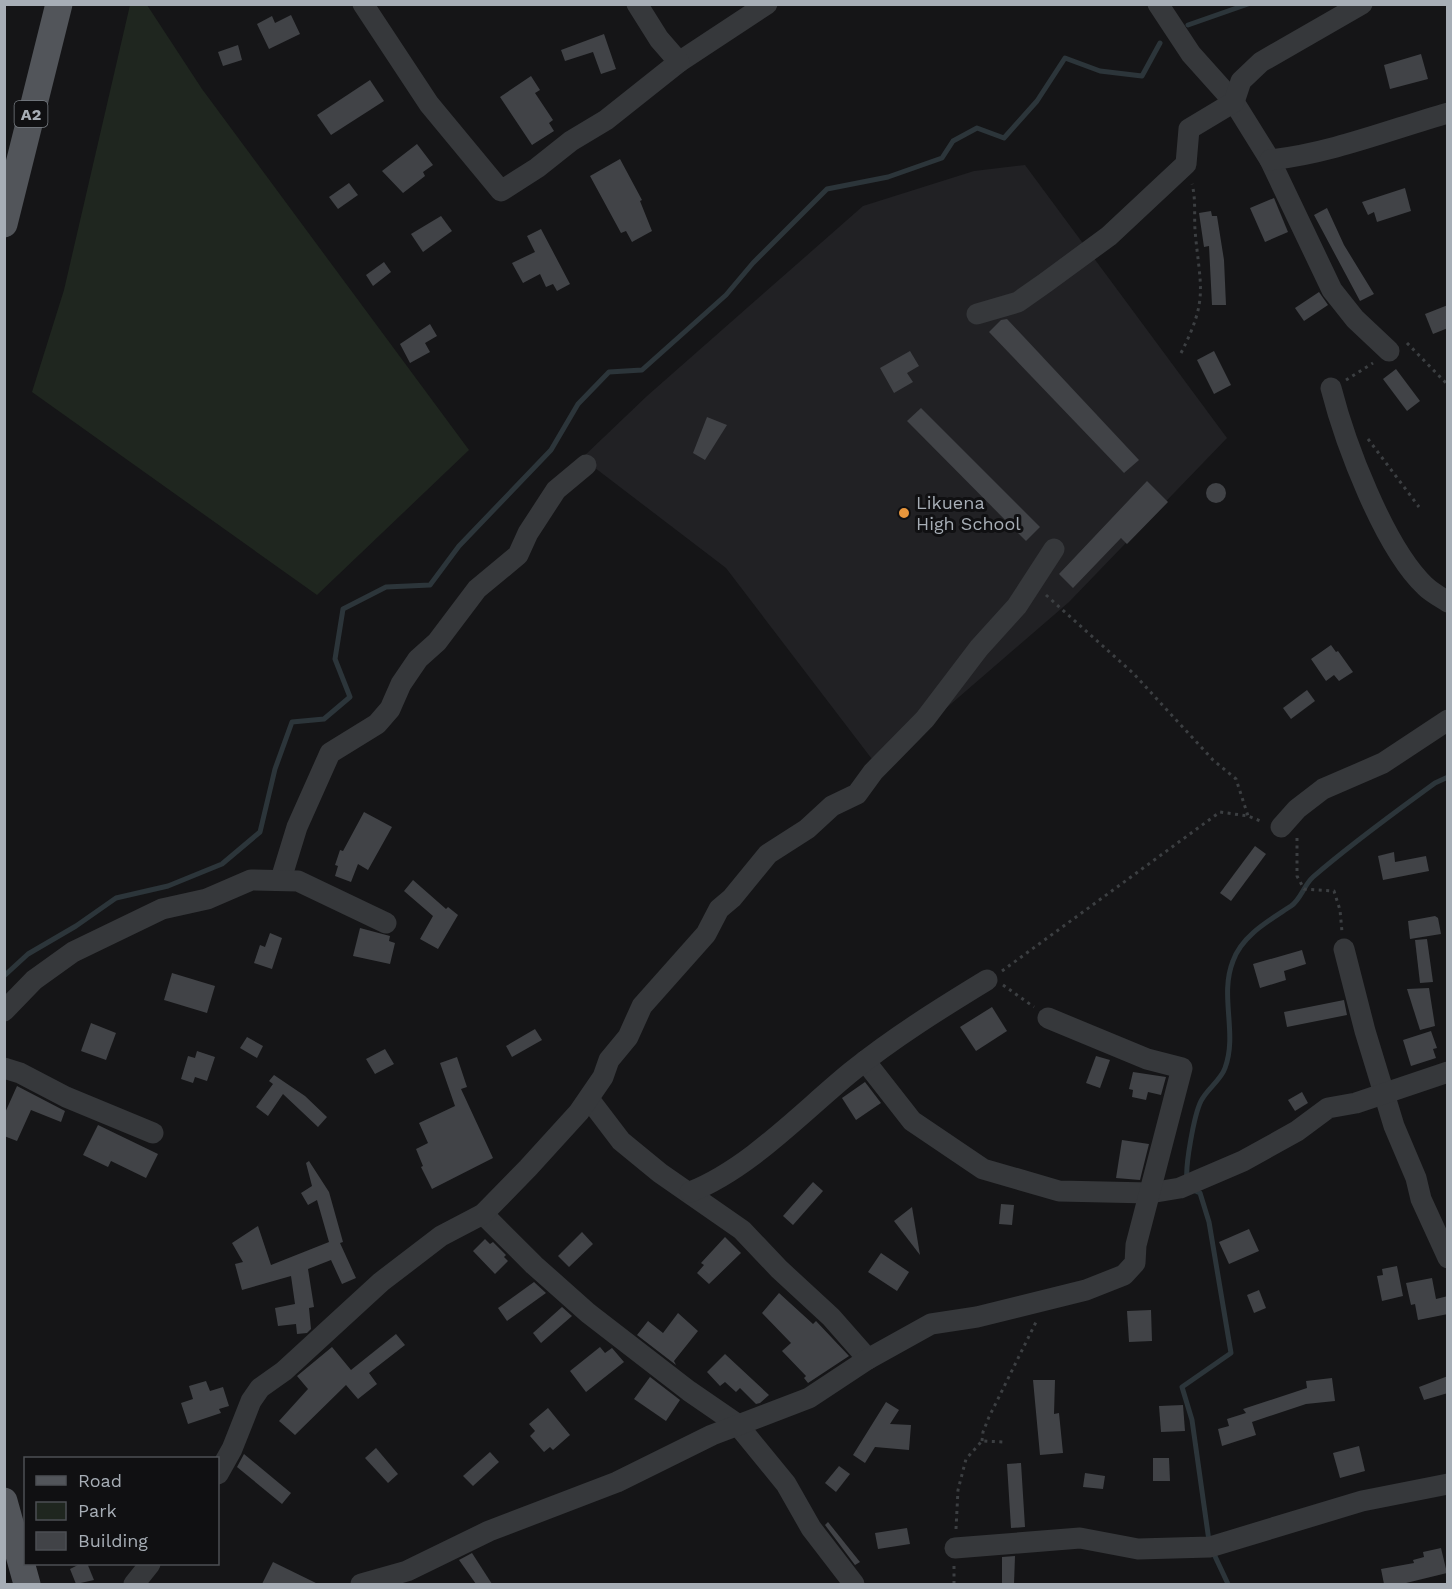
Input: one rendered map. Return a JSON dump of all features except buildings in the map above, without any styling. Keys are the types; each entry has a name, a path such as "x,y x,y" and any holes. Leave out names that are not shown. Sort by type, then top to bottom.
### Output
{"main road":[{"name":"A2","path":"4,224 10,180 59,4"},
{"path":"4,1501 27,1584"}],"street":[{"path":"363,4 429,104 501,191 537,168 571,141 606,120 679,62 767,4"},
{"path":"637,4 659,39 679,62"},
{"path":"1158,4 1191,54 1234,102 1270,160 1332,290 1355,319 1389,351"},
{"path":"978,314 1018,302 1109,236 1186,164 1189,129 1234,102 1241,81 1261,62 1362,4"},
{"path":"1270,160 1302,156 1448,113"},
{"path":"1331,388 1338,417 1375,509 1395,547 1425,587 1448,602"},
{"path":"281,879 297,827 330,753 377,724 390,710 401,684 418,659 436,642 477,589 518,555 528,533 556,490 586,465"},
{"path":"219,1472 232,1449 251,1401 260,1388 284,1371 381,1282 441,1236 483,1214 528,1168 589,1099 603,1077 609,1060 628,1037 642,1006 706,934 719,909 732,898 768,854 807,829 832,806 857,794 873,772 925,719 979,648 1017,606 1054,549"},
{"path":"1281,827 1298,809 1323,789 1383,763 1448,720"},
{"path":"4,1011 51,967 105,936 162,909 207,899 251,880 298,881 386,923"},
{"path":"1344,949 1365,1031 1394,1126 1416,1178 1421,1199 1448,1258"},
{"path":"690,1192 709,1185 747,1158 865,1061 987,980"},
{"path":"361,1584 407,1571 489,1530 617,1482 737,1424 809,1398 868,1359 931,1324 976,1317 1086,1290 1124,1275 1135,1263 1136,1245 1182,1068 1147,1059 1047,1018"},
{"path":"865,1061 912,1120 983,1168 1059,1191 1150,1193 1180,1188 1243,1161 1296,1131 1328,1108 1356,1103 1448,1072"},
{"path":"4,1068 20,1072 66,1097 153,1132"},
{"path":"589,1099 621,1141 660,1173 742,1230 778,1269 831,1317 868,1359"},
{"path":"483,1214 534,1265 588,1313 689,1391 737,1424 786,1484 811,1528 854,1584"},
{"path":"955,1548 1080,1538 1138,1549 1210,1547 1362,1501 1448,1484"},
{"path":"134,1584 148,1565"}],"path":[{"path":"1181,353 1196,325 1202,282 1195,231 1195,196 1186,164"},
{"path":"1331,388 1389,351 1407,344 1448,386"},
{"path":"1367,438 1419,507"},
{"path":"1032,582 1133,673 1206,752 1236,779 1248,816"},
{"path":"1298,809 1297,876 1304,889 1334,891 1340,909 1344,949"},
{"path":"987,980 1017,962 1061,927 1130,880 1220,812 1248,816 1271,826 1281,827"},
{"path":"1448,970 1448,1016"},
{"path":"987,980 997,981 1047,1018"},
{"path":"955,1548 958,1490 966,1459 982,1441 983,1432 1037,1322 1042,1301"},
{"path":"982,1441 1003,1442"}],"shaded area":[{"name":"Likuena High School","path":"1025,165 1227,438 1069,602 878,767 726,568 582,458 647,396 863,206 974,171"}],"green space":[{"path":"130,5 147,5 202,89 469,450 317,595 32,392 64,290"}],"waterway":[{"path":"1188,25 1248,4"},
{"path":"4,976 28,954 76,926 116,898 168,886 222,864 260,832 275,769 292,722 324,719 350,697 335,659 343,609 386,587 430,585 459,546 551,450 578,404 609,372 642,370 726,295 753,263 827,189 888,177 942,158 953,141 977,128 1004,138 1037,101 1065,58 1100,71 1142,76 1160,43"},
{"path":"1187,1181 1189,1153 1198,1108 1223,1072 1229,1055 1229,974 1237,952 1258,929 1294,903 1310,880 1328,864 1435,783 1448,777"},
{"path":"1191,1189 1200,1193 1209,1222 1231,1353 1182,1387 1192,1420 1209,1541"},
{"path":"1213,1552 1228,1584"}],"place":[{"name":"Likuena High School","path":"904,513"}]}
